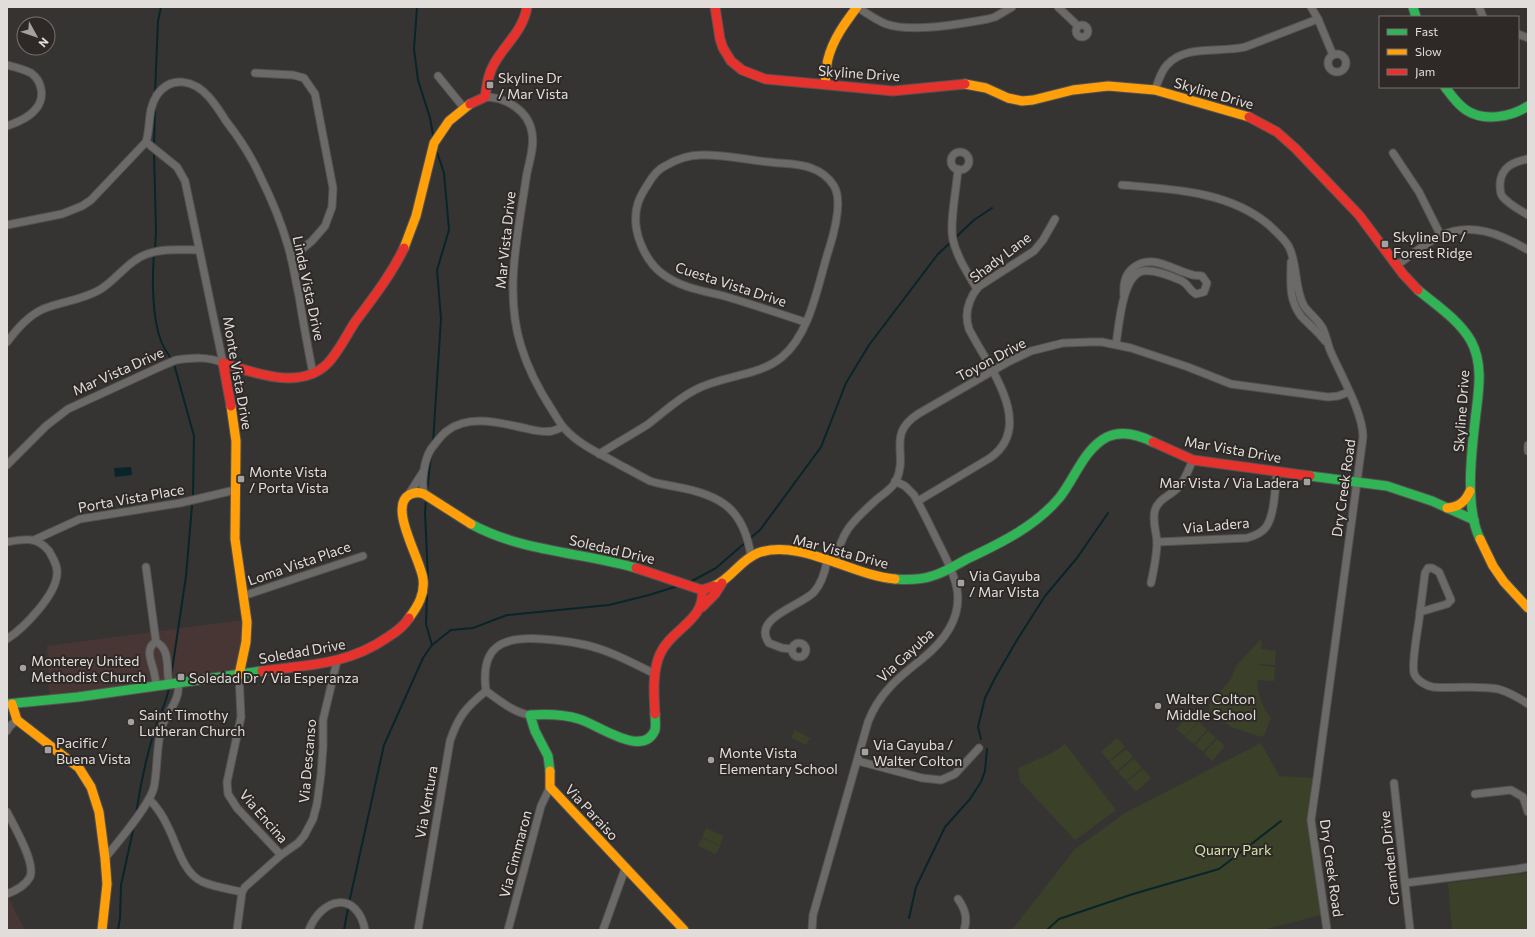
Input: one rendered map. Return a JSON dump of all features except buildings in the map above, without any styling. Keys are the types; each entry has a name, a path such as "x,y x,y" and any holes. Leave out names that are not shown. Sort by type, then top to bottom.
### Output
{"street":[{"path":"313,374 324,367 331,359 401,254 416,218 434,143 448,123 464,108 472,102 485,98 493,64 521,27 525,20 527,7"},
{"name":"Skyline Drive","path":"715,7 723,48 731,61 742,70 765,79 893,91 963,84 986,88 1008,98 1022,102 1073,90 1108,86 1155,90 1244,114 1277,132 1295,148 1359,215 1396,266 1418,290 1456,322 1471,341 1478,361 1480,382 1474,432 1470,491 1474,520 1477,534 1487,556 1498,574 1528,608"},
{"path":"824,84 831,48 857,7 887,24 908,28 924,28 988,19 995,17 1012,7"},
{"path":"1058,7 1078,26"},
{"path":"1311,7 1318,19 1333,55"},
{"path":"1155,90 1167,64 1176,57 1193,52 1245,47 1318,19"},
{"path":"7,65 30,73 38,82 42,91 41,101 36,109 21,120 7,126"},
{"path":"255,73 304,78 316,94 333,188 332,207 325,226 312,241 291,258"},
{"path":"438,76 464,108"},
{"name":"Linda Vista Drive","path":"146,142 149,132 148,120 157,96 168,84 181,82 188,83 203,92 240,140 254,162 282,226 291,258 313,374"},
{"path":"1446,88 1466,110 1482,116 1515,114 1528,106"},
{"name":"Mar Vista Drive","path":"485,98 504,100 513,105 525,118 532,132 533,145 528,168 513,272 516,330 525,359 536,384 563,427 575,438 599,454 662,485 677,487 703,494 725,504 735,513 743,527 748,540 751,556 766,551 784,550 879,576 902,580 929,577 1017,534 1038,518 1067,488 1095,444 1109,436 1117,434 1136,435 1176,454 1193,460 1387,486 1432,501 1474,520"},
{"path":"7,225 62,214 82,206 91,200 146,142"},
{"name":"Monte Vista Drive","path":"146,142 177,167 182,173 188,188 234,422 236,441 236,553 247,632 239,675"},
{"path":"1393,153 1419,192 1441,236"},
{"name":"Cuesta Vista Drive","path":"599,454 647,425 695,390 720,380 757,370 777,360 799,337 805,322 817,290 831,242 838,196 830,181 821,173 810,167 702,154 686,157 667,165 658,171 641,197 638,203 637,214 640,245 645,254 658,270 673,280 689,287 805,322"},
{"path":"1528,159 1517,161 1506,167 1501,177 1500,184 1500,192 1505,199 1528,215"},
{"path":"958,169 952,239 976,289"},
{"name":"Dry Creek Road","path":"1122,185 1189,192 1208,196 1239,206 1256,216 1274,230 1285,241 1291,254 1294,261 1302,300 1322,328 1329,348 1361,420 1363,431 1357,481 1318,778 1311,820 1327,930"},
{"name":"Shady Lane","path":"918,501 996,454 1005,443 1009,431 1008,406 1004,391 972,335 967,322 968,309 976,289 1034,251 1043,240 1055,219"},
{"path":"1396,266 1430,241 1441,236 1463,230 1482,230 1508,238 1528,250"},
{"path":"7,342 22,324 37,312 96,292 113,280 138,258 146,254 155,251 173,249 199,250"},
{"path":"1116,344 1124,296 1124,285 1128,273 1137,265 1148,262 1159,263 1191,274 1202,276 1207,283 1204,292 1196,294 1182,281 1157,272 1143,271 1132,278 1124,296"},
{"name":"Toyon Drive","path":"896,481 900,461 901,435 904,426 918,414 992,371 1031,351 1047,346 1091,342 1116,344 1188,367 1231,384 1328,397 1338,396 1349,392"},
{"name":"Mar Vista Drive","path":"7,465 58,416 82,402 176,360 189,358 209,358 268,375 297,377 313,374"},
{"path":"409,494 417,492 424,494 423,488 428,454 447,431 460,425 478,421 490,421 541,431 551,431 563,427"},
{"path":"1528,445 1528,451"},
{"path":"1151,583 1155,564 1157,542 1154,519 1155,508 1162,499 1173,492 1181,484 1193,460"},
{"path":"409,494 425,470"},
{"name":"Via Ladera","path":"1157,542 1247,538 1258,534 1266,527 1271,516 1277,471"},
{"path":"792,649 782,648 769,643 765,635 765,627 771,619 814,592 821,582 840,542 850,525 896,481"},
{"name":"Via Gayuba","path":"812,930 813,915 868,722 873,710 881,697 898,678 937,647 951,626 956,612 958,596 950,568 918,501 909,490 896,481"},
{"name":"Porta Vista Place","path":"34,540 80,519 180,503 235,490"},
{"path":"1446,508 1453,508 1463,503 1468,498 1470,491"},
{"name":"Soledad Drive","path":"9,704 71,698 337,661 364,652 386,639 406,621 421,599 423,588 421,572 402,513 402,504 404,499 409,494"},
{"name":"Soledad Drive","path":"424,494 466,521 498,537 530,546 609,561 662,575 702,590"},
{"path":"1446,508 1462,519 1477,534"},
{"path":"7,542 23,539 34,540 42,544 52,556 57,569 56,578 46,599 17,633 7,639"},
{"name":"Loma Vista Place","path":"243,596 363,556"},
{"path":"655,674 617,655 583,644 559,640 518,638 504,642 494,648 490,654 485,671 486,692 514,709 530,715 562,715 585,721 626,740 640,742 650,736 655,729 655,674 659,656 667,641 715,594 723,582 751,556"},
{"path":"105,858 127,830 149,799 154,789 161,732 165,720 178,696 179,689 173,684 164,648 156,642 146,567"},
{"path":"1420,612 1447,604 1451,600 1439,572 1432,568 1428,568 1425,573 1420,612 1414,662 1414,673 1421,682 1432,687 1499,690 1511,693 1528,704"},
{"path":"700,608 704,599 702,590 723,582"},
{"path":"156,642 152,644 150,652 150,662 156,686"},
{"name":"Via Descanso","path":"242,892 250,881 298,843 304,836 315,811 321,774 323,720 337,661"},
{"path":"152,667 160,670 164,669 167,664"},
{"name":"Via Encina","path":"239,675 242,707 241,717 228,778 227,791 237,808 281,855"},
{"name":"Via Ventura","path":"418,930 450,741 457,721 462,713 472,702 486,692"},
{"path":"9,704 17,720 66,757 83,773 91,787 99,812 105,858 107,884 102,930"},
{"name":"Via Paraiso","path":"530,715 535,731 548,756 550,765 550,787 625,869 684,930"},
{"path":"7,731 17,720"},
{"path":"858,760 930,780 941,780 955,774 979,748"},
{"name":"Cramden Drive","path":"1394,783 1410,930"},
{"name":"Via Cimmaron","path":"508,930 541,806 550,787"},
{"path":"1475,794 1511,790 1523,797 1528,812"},
{"path":"149,799 159,811 169,828 178,853 194,875 203,882 242,892 237,930"},
{"path":"7,812 27,854 30,862 31,873 27,881 20,887 7,894"},
{"path":"1404,883 1528,867"},
{"path":"603,930 625,869"},
{"path":"958,899 966,915 964,930"},
{"path":"309,930 318,914 324,908 341,903 351,906 358,912 365,930"}],"shaded area":[{"path":"243,620 243,632 235,678 49,696 47,646"},
{"path":"7,894 16,913 25,930 7,930"}],"green space":[{"path":"1262,638 1261,649 1276,651 1275,665 1259,664 1275,667 1274,681 1258,680 1258,690 1261,700 1265,710 1271,718 1265,734 1262,737 1231,727 1209,710 1209,705 1231,679 1236,666"},
{"path":"1190,714 1198,722 1185,736 1176,729"},
{"path":"1199,722 1207,730 1194,744 1185,737"},
{"path":"795,730 810,738 806,745 791,738"},
{"path":"1208,731 1216,738 1203,752 1195,745"},
{"path":"1117,738 1125,747 1109,761 1101,752"},
{"path":"1217,739 1225,746 1212,761 1204,753"},
{"name":"Quarry Park","path":"1261,743 1279,776 1317,778 1311,820 1325,914 1262,930 1012,930 1075,849 1125,813"},
{"path":"1065,744 1116,810 1075,840 1020,781 1018,768 1052,753"},
{"path":"1126,749 1133,757 1117,771 1109,762"},
{"path":"1134,759 1142,768 1126,781 1118,772"},
{"path":"1143,769 1151,778 1136,792 1127,782"},
{"path":"706,828 724,836 720,845 702,837"},
{"path":"702,838 720,846 716,854 698,846"},
{"path":"1528,873 1528,930 1452,930 1448,883"}],"water":[{"path":"131,467 132,475 115,477 114,468"}],"waterway":[{"path":"155,93 158,21 161,7"},
{"path":"417,7 414,49 418,80 430,118 433,135"},
{"path":"154,145 155,108"},
{"path":"433,443 441,319 437,270 449,230 444,173 436,149"},
{"path":"154,152 155,249"},
{"path":"955,238 974,220 992,208"},
{"path":"749,539 760,530 821,447 846,383 869,345 938,254 952,241"},
{"path":"154,254 154,310 162,343 172,360"},
{"path":"174,364 194,436 193,495"},
{"path":"427,491 431,455"},
{"path":"426,499 425,512 428,579"},
{"path":"171,677 186,576 192,506"},
{"path":"981,739 978,727 985,698 995,678 1045,596 1077,558 1108,513"},
{"path":"690,582 716,568 746,542"},
{"path":"349,903 384,745 423,658 432,645 451,630 473,628 507,615 609,605 678,586"},
{"path":"427,595 426,624 432,645"},
{"path":"136,814 148,752 169,687"},
{"path":"909,918 916,887 945,827 970,799 981,782 985,771 987,749"},
{"path":"1047,930 1059,919 1133,894 1219,869 1281,821"},
{"path":"118,930 121,885 134,826"},
{"path":"344,930 348,908"}],"traffic: fast":[{"path":"1413,7 1416,16"},
{"path":"1446,88 1463,108 1473,114 1481,116 1497,117 1514,113 1528,106"},
{"path":"1418,290 1447,313 1460,326 1466,333 1475,349 1479,367 1479,385 1470,477 1472,511 1475,526 1480,539"},
{"path":"895,579 918,579 941,573 1005,540 1029,525 1040,517 1060,497 1086,456 1099,442 1107,437 1119,434 1130,434 1153,442"},
{"path":"1310,476 1387,486 1432,501 1474,520"},
{"path":"471,524 490,533 531,546 636,568"},
{"path":"7,704 78,697 262,671"},
{"path":"550,771 548,756 535,731 530,715 542,714 573,717 630,741 641,741 649,738 655,730 655,714"}],"traffic: slow":[{"path":"825,84 827,62 830,52 836,38 857,7"},
{"path":"965,84 986,88 1008,98 1022,101 1033,100 1073,90 1108,86 1155,90 1249,117"},
{"path":"404,248 416,216 434,143 449,121 470,104"},
{"path":"231,406 236,441 235,539 247,622 246,642 239,675"},
{"path":"1447,508 1461,503 1470,491"},
{"path":"409,618 422,595 423,579 407,534 402,511 403,501 411,494 422,493 471,524"},
{"path":"1480,539 1493,566 1504,582 1528,608"},
{"path":"714,586 726,579 752,556 758,553 774,550 791,550 808,554 862,572 895,579"},
{"path":"12,704 17,720 79,768 91,787 99,812 105,858 107,884 102,930"},
{"path":"550,771 550,787 684,930"}],"traffic: jam":[{"path":"470,104 485,97 490,72 498,57 522,23 527,7"},
{"path":"715,7 720,39 723,48 731,61 742,70 765,79 893,91 965,84"},
{"path":"1249,117 1277,132 1295,148 1359,215 1403,274 1418,290"},
{"path":"231,406 223,363 263,375 277,377 291,378 305,376 317,371 328,363 336,354 355,322 388,277 404,248"},
{"path":"1153,442 1193,460 1310,476"},
{"path":"636,568 702,590"},
{"path":"702,607 715,594 722,583"},
{"path":"655,714 655,676 657,661 660,654 665,645 687,624 699,609 702,600 702,590 714,586"},
{"path":"262,671 312,665 358,653 394,633 409,618"}],"place":[{"name":"Skyline Dr / Mar Vista","path":"490,85"},
{"name":"Skyline Dr / Forest Ridge","path":"1385,244"},
{"name":"Monte Vista / Porta Vista","path":"241,479"},
{"name":"Mar Vista / Via Ladera","path":"1307,482"},
{"name":"Via Gayuba / Mar Vista","path":"961,583"},
{"name":"Monterey United Methodist Church","path":"23,668"},
{"name":"Soledad Dr / Via Esperanza","path":"181,677"},
{"name":"Walter Colton Middle School","path":"1158,706"},
{"name":"Saint Timothy Lutheran Church","path":"131,722"},
{"name":"Pacific / Buena Vista","path":"48,750"},
{"name":"Via Gayuba / Walter Colton","path":"865,752"},
{"name":"Monte Vista Elementary School","path":"711,760"}]}
